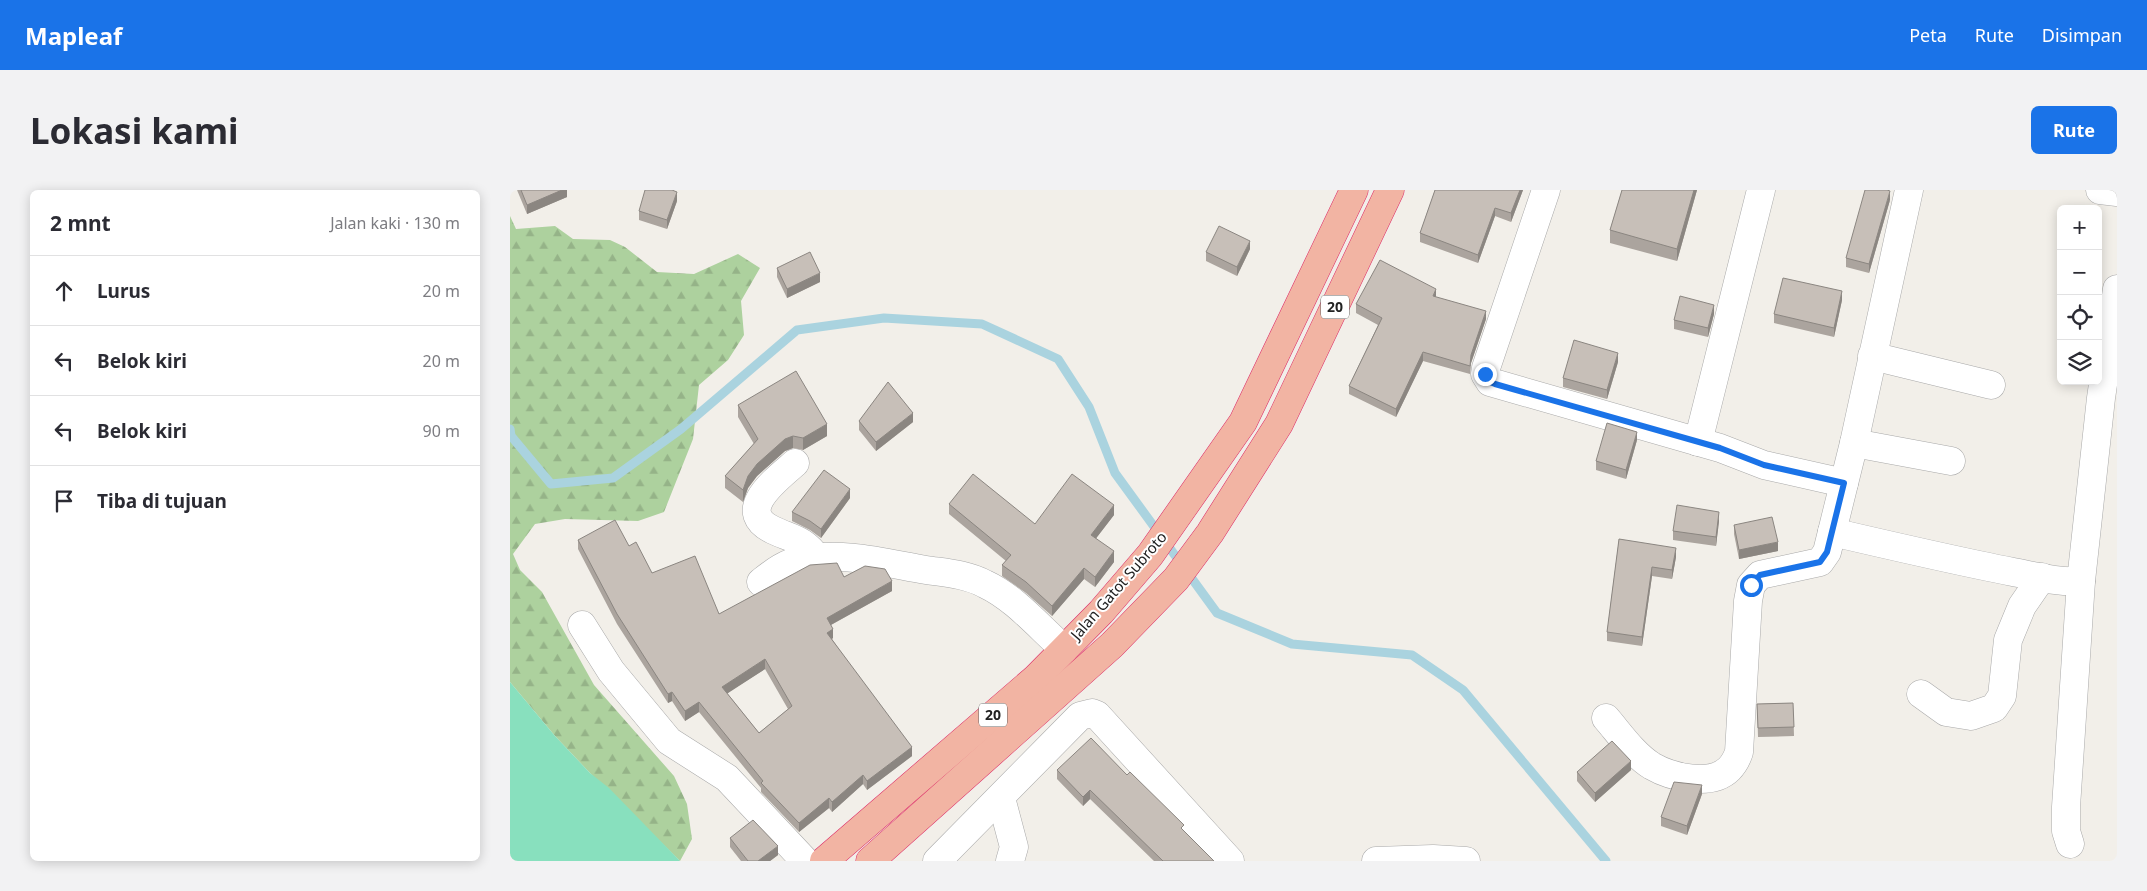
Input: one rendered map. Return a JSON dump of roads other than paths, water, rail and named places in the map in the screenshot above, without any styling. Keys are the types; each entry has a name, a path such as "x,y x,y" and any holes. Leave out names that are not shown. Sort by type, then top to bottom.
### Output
{"highway":[{"name":"Jalan Gatot Subroto","path":"824,861 1036,678 1101,612 1150,555 1243,422 1354,190"},
{"name":"Jalan Gatot Subroto","path":"870,861 1112,645 1176,579 1210,533 1279,424 1390,190"}],"street":[{"path":"1546,190 1486,368 1486,379 1495,384 1720,448 1764,465 1844,483"},
{"path":"1698,442 1761,190"},
{"path":"1606,718 1638,755 1651,765 1689,778 1712,778 1728,770 1739,752 1744,694 1748,601 1751,585 1760,575 1820,562 1827,552 1854,443 1909,190"},
{"path":"2100,190 2117,192"},
{"path":"2070,844 2066,831 2066,807 2081,581 2107,441 2117,289"},
{"path":"1872,356 1991,384"},
{"path":"1854,443 1951,461"},
{"path":"795,463 767,488 760,497 758,515 761,522 772,530 799,540 810,548 817,558"},
{"path":"1832,532 1983,566 2074,582 2081,581"},
{"path":"761,582 781,567 800,560 848,557 970,578 984,583 1003,595 1064,649"},
{"path":"1921,694 1946,712 1971,716 1994,708 2002,696 2008,640 2022,606 2042,577"},
{"path":"582,625 612,671 669,741 726,778 805,861"},
{"path":"937,861 1080,716 1092,712 1097,715 1230,861"},
{"path":"1001,798 1014,847 1010,861"},
{"path":"1376,861 1433,859 1466,861"}],"waterway":[{"path":"510,429 511,436 551,484 613,478 681,429 797,330 884,318 982,324 1058,359 1089,407 1115,473 1217,613 1292,644 1412,655 1463,690 1606,861"}]}
